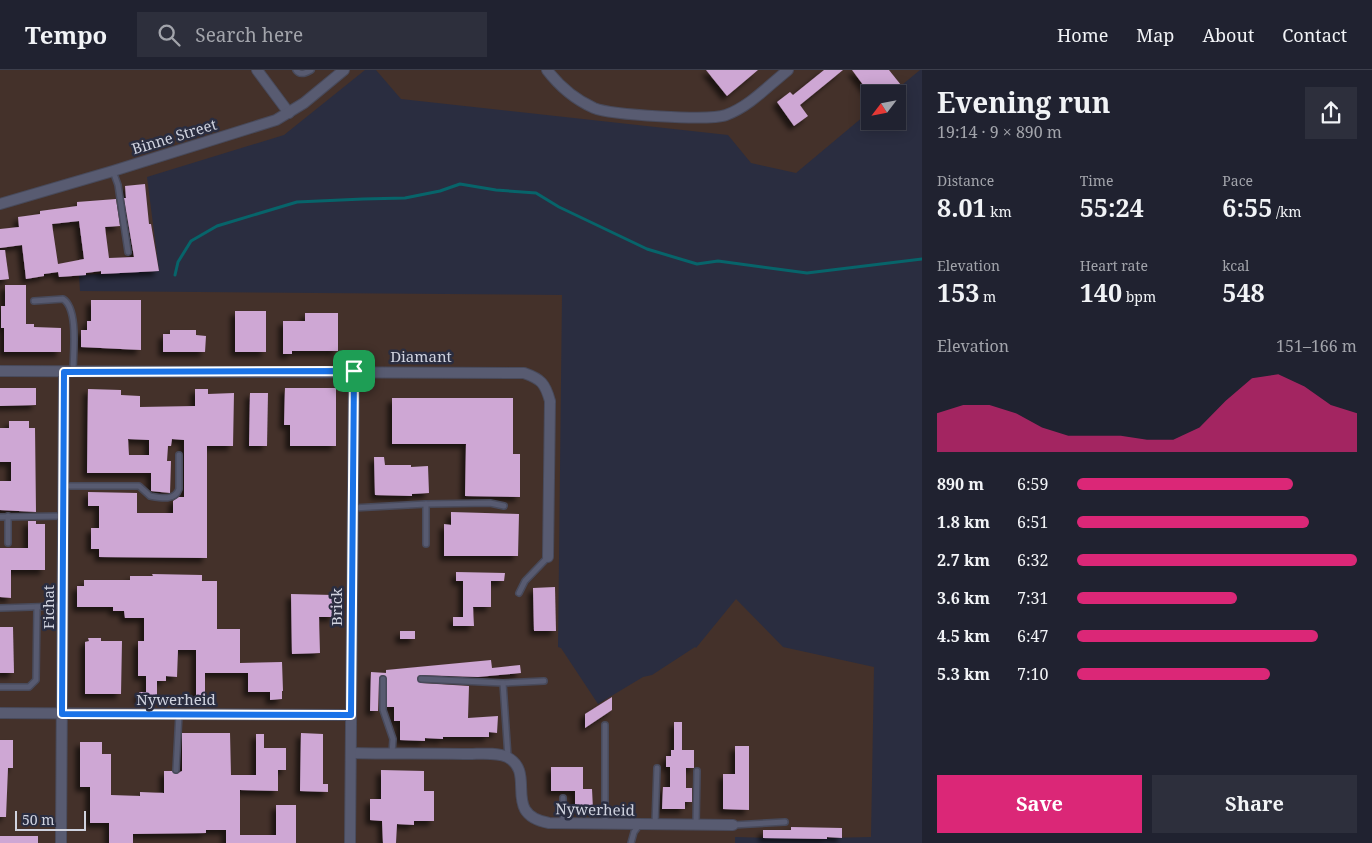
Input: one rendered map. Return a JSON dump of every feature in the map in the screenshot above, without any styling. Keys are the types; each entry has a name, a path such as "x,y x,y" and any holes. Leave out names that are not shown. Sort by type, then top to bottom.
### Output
{"street":[{"path":"257,70 289,113"},
{"name":"Binne Street","path":"0,204 276,120 289,113 344,70"},
{"path":"547,70 569,94 596,109 665,116 713,118 724,116 748,103 788,70"},
{"name":"Diamant","path":"0,371 354,371 524,373 536,377 544,384 550,401 548,557"},
{"name":"Brick","path":"350,843 354,371"},
{"name":"Fichat","path":"61,843 64,486 68,372"},
{"name":"Nywerheid","path":"0,713 351,715"},
{"path":"351,753 492,755 508,758"},
{"name":"Nywerheid","path":"508,758 519,771 522,784 523,806 529,815 538,821 556,824 733,825"}],"lane":[{"path":"296,70 306,74 311,70"},
{"path":"112,171 118,185 128,252"},
{"path":"34,301 63,300 67,302 73,321 68,372"},
{"path":"64,486 140,486 150,496 172,498 179,489 179,455"},
{"path":"352,508 490,503 504,506"},
{"path":"426,504 426,544"},
{"path":"8,516 8,544"},
{"path":"0,517 64,516"},
{"path":"519,593 525,581 548,557"},
{"path":"0,608 63,606"},
{"path":"0,688 29,687 36,680 37,607"},
{"path":"421,678 503,683 544,681"},
{"path":"384,679 383,710 393,739 392,753"},
{"path":"503,683 508,758"},
{"path":"176,770 179,714"},
{"path":"605,725 605,824"},
{"path":"655,825 657,768"},
{"path":"696,772 696,825"},
{"path":"563,798 563,823"},
{"path":"733,825 785,822"},
{"path":"631,843 634,832 640,824"}],"shaded area":[{"path":"0,70 365,70 284,135 147,177 159,271 79,275 80,291 562,295 558,647 561,648 598,704 643,677 652,675 696,648 736,599 783,647 874,667 871,837 827,839 735,837 735,843 0,843"},
{"path":"376,70 920,70 902,85 861,85 861,119 796,173 751,163 728,135 401,99"}],"building":[{"path":"706,70 758,70 727,96"},
{"path":"824,70 843,70 800,105 808,116 794,126 777,102 790,92 793,95"},
{"path":"852,70 889,70 901,85 863,85"},
{"path":"145,184 149,224 151,224 159,271 101,274 101,271 86,273 86,275 59,277 58,272 26,279 22,245 0,248 0,229 19,227 18,217 40,214 40,211 77,206 77,202 116,199 120,226 105,227 109,258 134,257 124,198 126,198 125,186","holes":["79,221 84,259 58,264 52,224"]},
{"path":"0,250 5,250 9,279 0,280"},
{"path":"5,285 26,285 26,324 34,324 34,327 61,328 61,352 4,352 4,328 1,328 1,306 5,306"},
{"path":"91,300 141,300 141,350 81,347 81,330 87,330 87,321 91,321"},
{"path":"235,311 266,311 266,352 235,352"},
{"path":"305,313 338,313 338,351 292,351 292,354 283,354 283,321 305,321"},
{"path":"170,330 196,330 196,335 206,336 205,352 163,352 163,334 170,334"},
{"path":"0,388 36,388 36,405 0,406"},
{"path":"285,388 336,388 336,446 290,446 290,425 284,425"},
{"path":"88,389 121,390 121,395 140,396 140,407 195,406 195,389 208,389 208,394 234,393 233,446 207,446 207,558 99,557 99,549 91,549 91,528 99,528 99,506 88,506 88,492 137,493 137,513 173,513 173,501 179,497 184,497 184,440 172,439 171,446 168,446 167,461 171,461 170,493 151,491 151,473 87,473","holes":["128,439 149,440 149,455 129,455"]},
{"path":"250,393 268,393 267,446 249,446"},
{"path":"392,398 513,398 513,454 520,454 520,497 465,496 466,444 392,444"},
{"path":"9,421 29,421 29,428 35,428 36,512 0,510 0,481 11,481 11,462 0,462 0,428 9,428"},
{"path":"374,457 384,457 385,465 428,466 429,493 412,494 412,496 375,495"},
{"path":"451,512 519,514 518,556 444,556 444,524 451,525"},
{"path":"28,521 36,521 36,524 45,524 45,570 11,570 11,598 0,597 0,548 28,548"},
{"path":"456,572 505,573 504,581 491,581 491,607 473,607 474,626 453,626 453,617 463,617 463,581 456,581"},
{"path":"152,574 202,575 202,581 217,581 217,629 240,629 240,663 282,662 282,699 270,700 270,692 248,692 248,673 205,673 205,698 196,697 196,650 178,650 177,677 166,676 166,681 157,681 157,700 139,700 139,692 146,692 146,676 138,676 138,641 144,641 144,618 125,618 124,611 113,611 113,607 77,607 77,586 84,586 84,580 130,580 130,576 153,576"},
{"path":"555,587 556,631 534,631 533,588"},
{"path":"291,594 333,595 334,617 319,617 320,653 292,654"},
{"path":"0,627 13,627 14,673 0,673"},
{"path":"400,631 415,631 415,639 400,639"},
{"path":"88,638 101,638 101,641 122,641 121,694 85,694 85,642 89,641"},
{"path":"491,660 492,668 520,665 521,673 478,677 421,675 417,679 421,683 469,686 468,718 498,716 497,733 489,732 489,737 425,738 425,741 400,740 400,721 394,721 394,707 387,707 387,679 383,675 379,679 378,711 370,711 371,672 386,673 386,670"},
{"path":"612,697 612,710 585,728 585,714"},
{"path":"674,722 682,722 682,750 694,750 694,768 686,768 686,788 692,788 692,802 685,802 685,809 662,809 663,787 670,787 670,767 666,767 666,756 671,756 671,750 674,750"},
{"path":"182,733 230,733 231,775 256,775 256,734 264,734 264,748 286,748 286,770 278,770 278,791 240,790 240,835 276,835 276,805 296,805 296,843 226,843 226,830 206,830 206,833 133,834 133,843 109,843 109,823 90,823 90,787 80,787 80,742 102,742 102,754 111,754 111,795 140,796 140,792 164,793 164,771 172,771 176,774 182,771"},
{"path":"301,733 323,734 323,784 328,784 328,792 300,791"},
{"path":"0,740 13,740 13,768 8,768 6,817 0,817"},
{"path":"735,746 749,746 749,810 723,809 723,774 735,774"},
{"path":"551,767 583,767 583,789 592,789 593,809 575,809 575,791 551,791"},
{"path":"381,770 424,771 424,791 434,791 434,821 414,821 414,825 397,824 396,843 383,843 382,821 370,820 370,799 381,799"},
{"path":"791,827 842,828 842,838 763,838 763,830 791,830"},
{"path":"0,836 38,836 38,843 0,843"}],"waterway":[{"path":"175,275 178,262 191,241 217,226 297,202 405,198 440,191 460,184 496,190 536,193 559,207 647,249 697,264 718,261 807,273 922,259"}],"route":[{"path":"354,371 351,715 62,714 64,372 354,371"}]}
